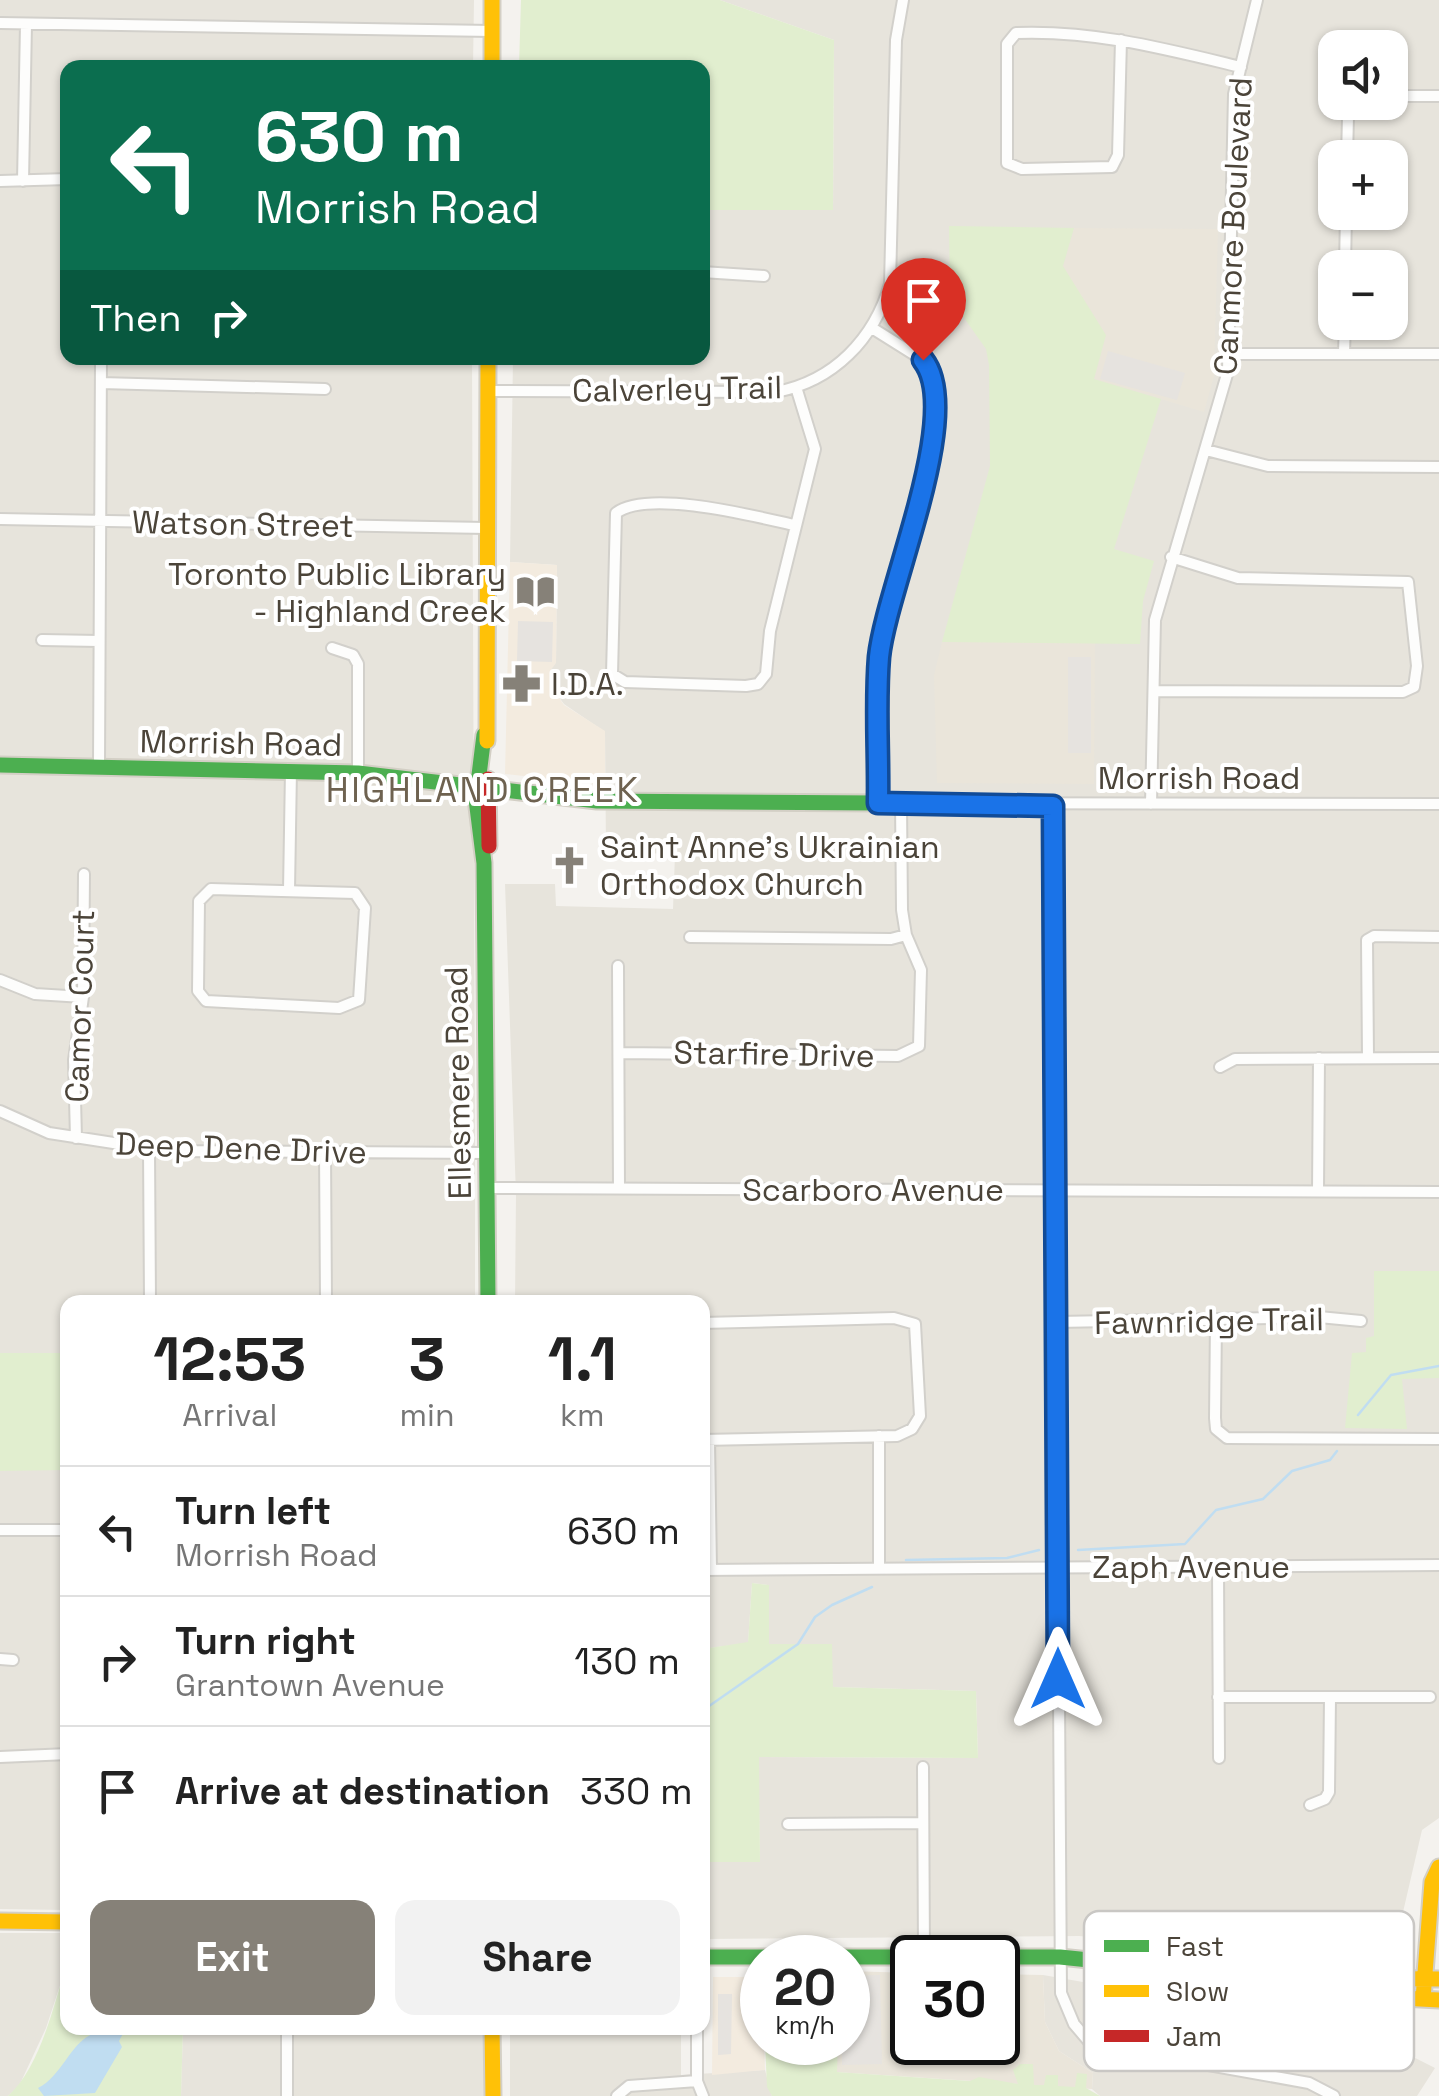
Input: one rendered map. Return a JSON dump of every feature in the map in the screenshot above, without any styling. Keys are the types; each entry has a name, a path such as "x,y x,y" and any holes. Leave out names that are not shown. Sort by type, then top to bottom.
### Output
{"main road":[{"path":"492,0 492,60"},
{"name":"Ellesmere Road","path":"488,365 484,735 478,744 483,787 479,855 484,863 488,1295"},
{"name":"Morrish Road","path":"0,765 358,772 598,801 878,803"},
{"path":"1431,2000 1432,1882 1439,1867"},
{"path":"0,1921 60,1922"},
{"path":"710,1957 890,1954"},
{"path":"1020,1956 1084,1959"},
{"path":"492,2035 493,2096"}],"street":[{"name":"Canmore Boulevard","path":"1151,804 1155,620 1230,354 1232,133 1241,67 1257,0"},
{"name":"Calverley Trail","path":"488,391 748,394 796,387 850,356 872,328 886,300 892,267 896,40 901,1"},
{"path":"0,23 492,31"},
{"path":"24,180 26,24"},
{"path":"1122,40 1118,155 1112,167 1022,169 1007,163 1009,37 1016,33 1086,34 1122,40 1241,67"},
{"path":"1408,96 1439,96"},
{"path":"0,181 60,179"},
{"path":"710,273 764,276"},
{"path":"872,328 923,360 935,387 932,455 879,656 878,803"},
{"path":"1344,340 1344,354"},
{"path":"1230,354 1439,354"},
{"path":"99,768 101,365"},
{"path":"101,383 325,389"},
{"path":"794,524 690,506 626,506 616,513 612,674 624,682 758,684 766,674 770,631 816,449 796,387"},
{"path":"1206,450 1268,466 1439,467"},
{"name":"Watson Street","path":"0,520 486,528"},
{"path":"1154,691 1403,692 1414,686 1417,666 1408,582 1238,578 1171,558"},
{"path":"42,640 99,641"},
{"path":"332,648 353,655 358,664 358,772"},
{"path":"289,890 291,770"},
{"name":"Morrish Road","path":"878,803 1439,804"},
{"name":"Starfire Drive","path":"619,1053 907,1053 919,1046 922,986 916,952 906,934 901,803"},
{"path":"1053,806 1060,1957 1061,1993 1074,2024 1084,2036"},
{"name":"Camor Court","path":"76,1138 74,1060 84,997 84,874"},
{"path":"211,889 289,890 347,889 364,903 358,1000 339,1008 206,1001 198,991 199,901 211,889"},
{"path":"690,938 891,939 906,934"},
{"path":"1368,1056 1368,940 1374,936 1439,937"},
{"path":"618,966 619,1188"},
{"path":"0,980 35,994 84,997"},
{"path":"1318,1192 1319,1058"},
{"path":"1220,1067 1235,1059 1439,1058"},
{"name":"Deep Dene Drive","path":"0,1111 49,1132 149,1149 486,1153"},
{"path":"149,1149 150,1295"},
{"path":"325,1152 326,1295"},
{"name":"Scarboro Avenue","path":"487,1188 1439,1192"},
{"name":"Fawnridge Trail","path":"1057,1322 1319,1317 1361,1322"},
{"path":"710,1323 894,1318 915,1324 919,1332 917,1424 906,1434 710,1440"},
{"path":"1216,1319 1216,1429 1227,1438 1439,1439"},
{"path":"879,1436 880,1570"},
{"path":"0,1530 60,1530"},
{"name":"Zaph Avenue","path":"710,1570 1439,1565"},
{"path":"1218,1567 1218,1758"},
{"path":"1218,1697 1430,1697"},
{"path":"1310,1805 1325,1799 1330,1792 1330,1697"},
{"path":"0,1757 60,1754"},
{"path":"923,1767 924,1935"},
{"path":"788,1824 922,1824"},
{"path":"287,2035 287,2096"},
{"path":"697,2035 697,2080 703,2096"},
{"path":"1238,2071 1309,2084 1334,2096"},
{"path":"617,2096 629,2086 697,2080"}],"shaded area":[{"path":"0,0 474,0 473,60 60,60 60,365 472,365 475,1295 60,1295 60,1910 0,1909"},
{"path":"720,0 1439,0 1439,1271 1374,1272 1402,1378 1439,1378 1439,1818 1422,1830 1403,1911 1084,1911 1084,1936 740,1935 740,1939 710,1939 710,1862 760,1862 758,1757 978,1758 976,1691 833,1687 769,1644 768,1585 752,1583 748,1643 710,1648 710,1295 515,1295 516,1195 505,884 555,884 556,906 673,909 675,854 606,852 605,732 564,704 552,688 549,671 556,662 557,565 510,562 513,365 710,365 710,210 833,210 834,40"},
{"path":"1074,228 1218,229 1214,376 1204,412 1094,379 1063,266"},
{"path":"1108,351 1185,373 1177,400 1100,379"},
{"path":"510,562 557,565 552,688 564,705 605,731 605,785 505,774"},
{"path":"518,621 553,622 552,662 517,661"},
{"path":"942,642 1095,642 1094,784 937,783 934,675"},
{"path":"1068,657 1091,657 1091,753 1068,753"},
{"path":"0,1933 60,1933 60,1985 46,2028 19,2086 8,2096 0,2096"},
{"path":"870,1972 890,1972 890,2065 1020,2065 1020,1974 1043,1975 1045,2022 1059,2051 1084,2071 1093,2073 1092,2089 836,2072 836,2065 870,2065"},
{"path":"870,1975 880,1975 882,2064 870,2064"},
{"path":"1043,1975 1084,1982 1084,2067 1059,2051 1045,2022"},
{"path":"713,1977 740,1977 740,2065 765,2065 765,2070 712,2075"},
{"path":"718,1994 732,1994 731,2054 718,2055"},
{"path":"183,2035 485,2035 484,2096 181,2096"},
{"path":"510,2035 681,2035 681,2075 765,2070 772,2096 510,2096"},
{"path":"1414,2057 1435,2068 1417,2096 1100,2096 1092,2089 1090,2071 1414,2071"}],"green space":[{"path":"521,0 720,0 834,40 833,210 710,210 710,60 519,60"},
{"path":"949,226 1074,228 1063,266 1106,335 1094,379 1161,399 1114,549 1154,561 1143,601 1140,644 942,642 990,466 989,365 986,349 950,298"},
{"path":"1374,1271 1439,1271 1439,1378 1402,1379 1407,1429 1345,1428 1352,1353 1366,1352 1366,1338 1374,1336"},
{"path":"0,1353 60,1353 60,1470 0,1471"},
{"path":"752,1583 769,1585 769,1644 832,1644 833,1687 976,1691 978,1758 759,1757 760,1862 710,1862 710,1648 748,1642"},
{"path":"60,1987 60,2035 183,2035 181,2096 8,2096 29,2069"},
{"path":"1020,2064 1033,2064 1034,2085 1044,2085 1046,2075 1058,2075 1058,2086 1075,2087 1077,2073 1087,2074 1086,2088 1100,2096 772,2096 767,2087 766,2065 837,2065 837,2072 970,2081 979,2077 1018,2084 1013,2070"}],"water":[{"path":"90,2035 122,2035 119,2041 122,2047 95,2093 44,2096 38,2088"}],"waterway":[{"path":"1358,1415 1391,1375 1439,1366"},
{"path":"1078,1550 1185,1544 1216,1510 1263,1499 1292,1471 1330,1460 1337,1451"},
{"path":"906,1560 1007,1558 1039,1550"},
{"path":"710,1705 798,1644 815,1617 872,1587"}],"traffic: fast":[{"path":"484,735 476,799 484,863 488,1295"},
{"path":"0,765 358,773 597,801 878,803"},
{"path":"710,1957 1084,1959"}],"traffic: slow":[{"path":"492,0 492,60"},
{"path":"487,741 488,365"},
{"path":"1423,1999 1432,1882 1439,1867"},
{"path":"0,1921 60,1922"},
{"path":"1414,1979 1439,1979"},
{"path":"1414,1999 1439,2000"},
{"path":"492,2035 493,2096"}],"traffic: jam":[{"path":"488,779 489,846"}],"place":[{"name":"Toronto Public Library - Highland Creek","path":"536,592"},
{"name":"I.D.A.","path":"521,684"},
{"name":"Saint Anne’s Ukrainian Orthodox Church","path":"570,865"}],"district":[{"name":"HIGHLAND CREEK","path":"483,790"}],"route":[{"path":"923,360 933,374 935,387 932,455 879,656 878,803 1053,806 1058,1679"}]}
